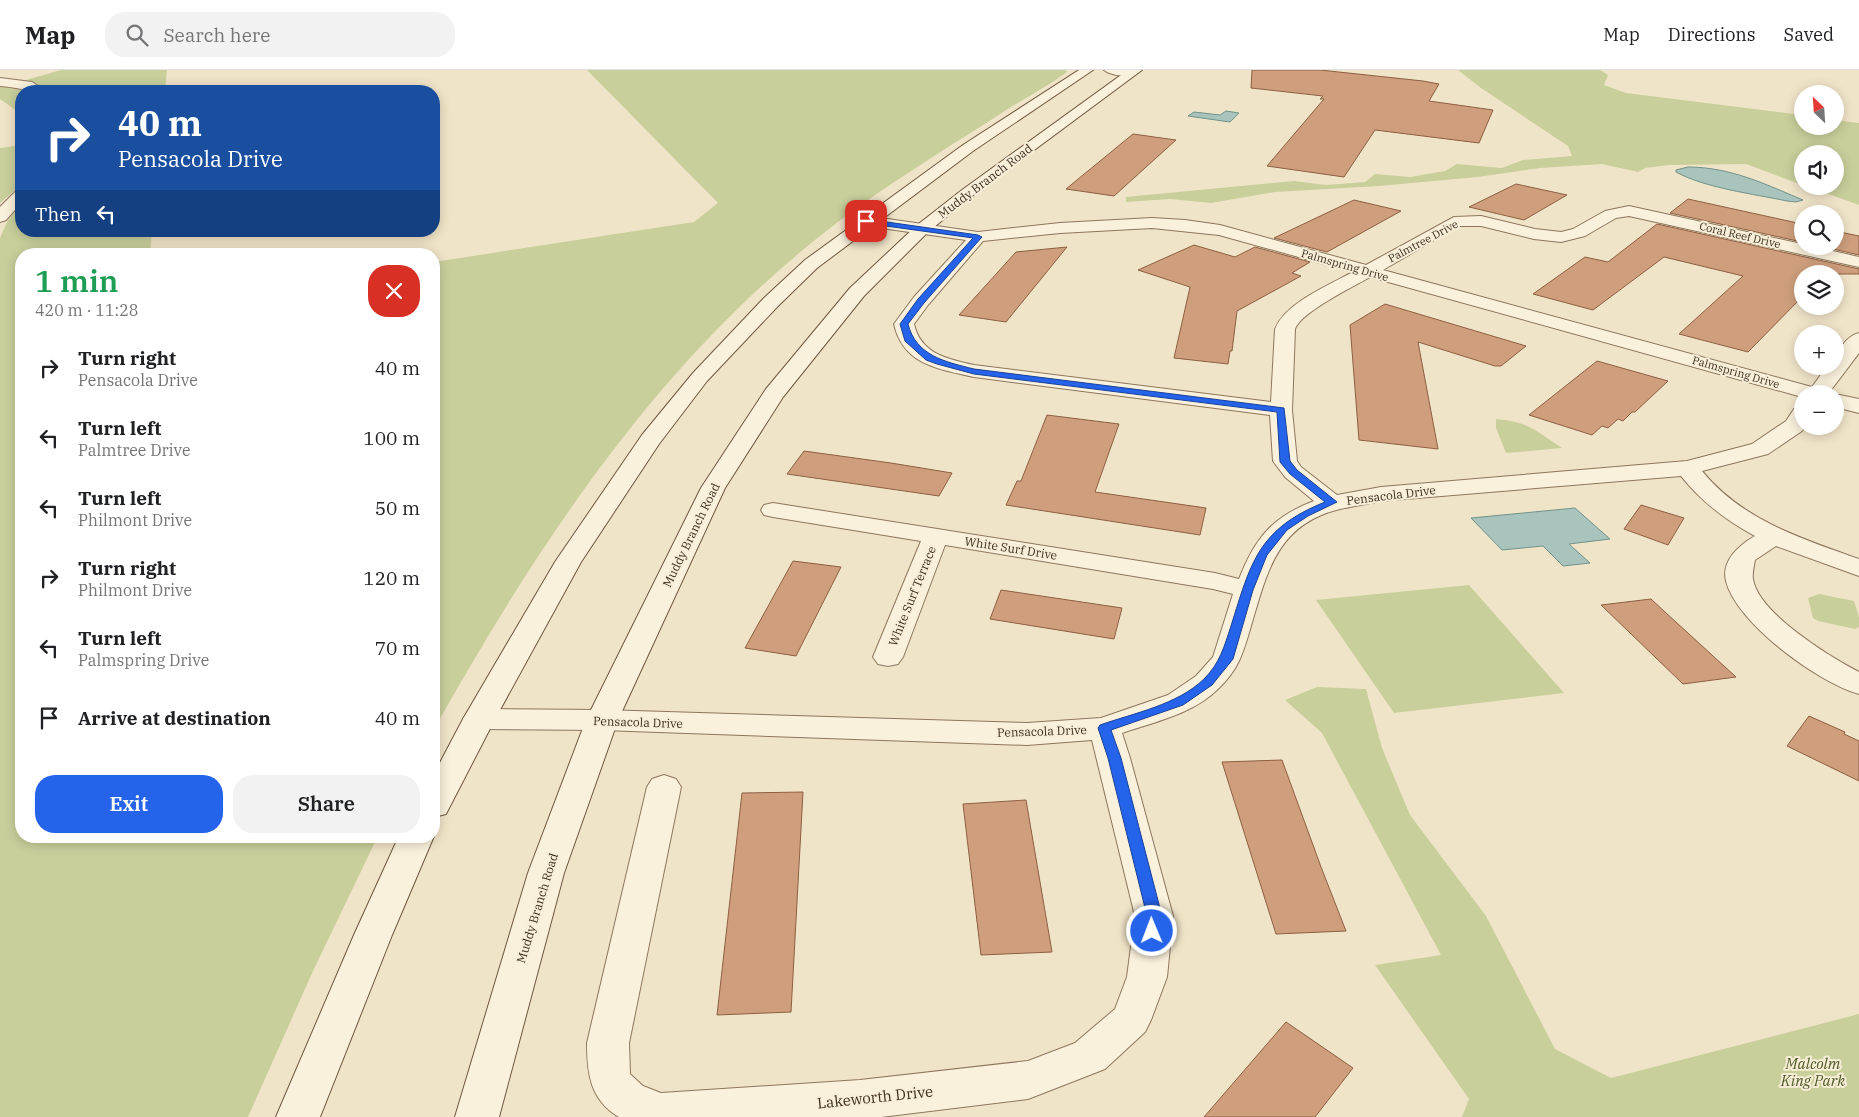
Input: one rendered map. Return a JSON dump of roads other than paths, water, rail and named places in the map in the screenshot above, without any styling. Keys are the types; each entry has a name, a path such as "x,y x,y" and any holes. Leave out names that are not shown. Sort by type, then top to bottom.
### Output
{"street":[{"path":"440,794 479,719 568,562 650,440 700,377 771,302 811,264 866,221 968,148 1087,70"},
{"name":"Muddy Branch Road","path":"477,1117 546,873 602,720 712,488 774,394 857,292 922,229 1126,71"},
{"path":"0,82 28,85"},
{"path":"0,217 15,201"},
{"name":"Coral Reef Drive","path":"1620,211 1638,212 1859,262"},
{"name":"Palmtree Drive","path":"1332,502 1293,472 1285,462 1281,410 1285,329 1288,321 1310,304 1454,222 1476,221 1534,234 1563,237 1575,235 1610,213 1620,211"},
{"name":"Palmspring Drive","path":"866,221 978,237 1069,228 1152,223 1185,225 1252,238 1794,388"},
{"path":"978,237 921,301 904,324 908,339 929,358 940,363 974,371 1281,410"},
{"path":"1844,360 1859,339"},
{"path":"1844,369 1859,373"},
{"path":"1823,385 1832,375"},
{"path":"1844,402 1859,406"},
{"name":"Pensacola Drive","path":"479,719 602,720 1027,734 1104,728 1179,702 1207,683 1226,659 1248,590 1262,554 1283,528 1304,514 1332,502 1381,494 1687,468 1760,449 1794,426"},
{"path":"1687,468 1698,485 1751,524 1774,536 1859,568"},
{"name":"White Surf Drive","path":"773,510 1215,581 1248,590"},
{"name":"White Surf Terrace","path":"888,657 923,564 936,536"},
{"path":"1774,536 1747,552 1740,563 1739,579 1744,595 1759,613 1808,655 1859,684"},
{"name":"Lakeworth Drive","path":"664,787 608,1043 608,1072 614,1086 625,1098 640,1108 661,1113 860,1100 1028,1080 1090,1056 1097,1050 1131,1020 1146,977 1154,916 1114,758 1104,728"},
{"path":"298,1117 373,935 415,843"}],"water":[{"path":"1226,111 1239,113 1230,122 1188,116 1194,112 1220,115"},
{"path":"1688,167 1733,173 1803,200 1796,202 1787,201 1730,190 1688,178 1676,172 1676,170"},
{"path":"1575,508 1610,539 1569,544 1590,563 1563,566 1543,546 1502,550 1471,518"}],"park label":[{"name":"Malcolm King Park","path":"1813,1072"}]}
